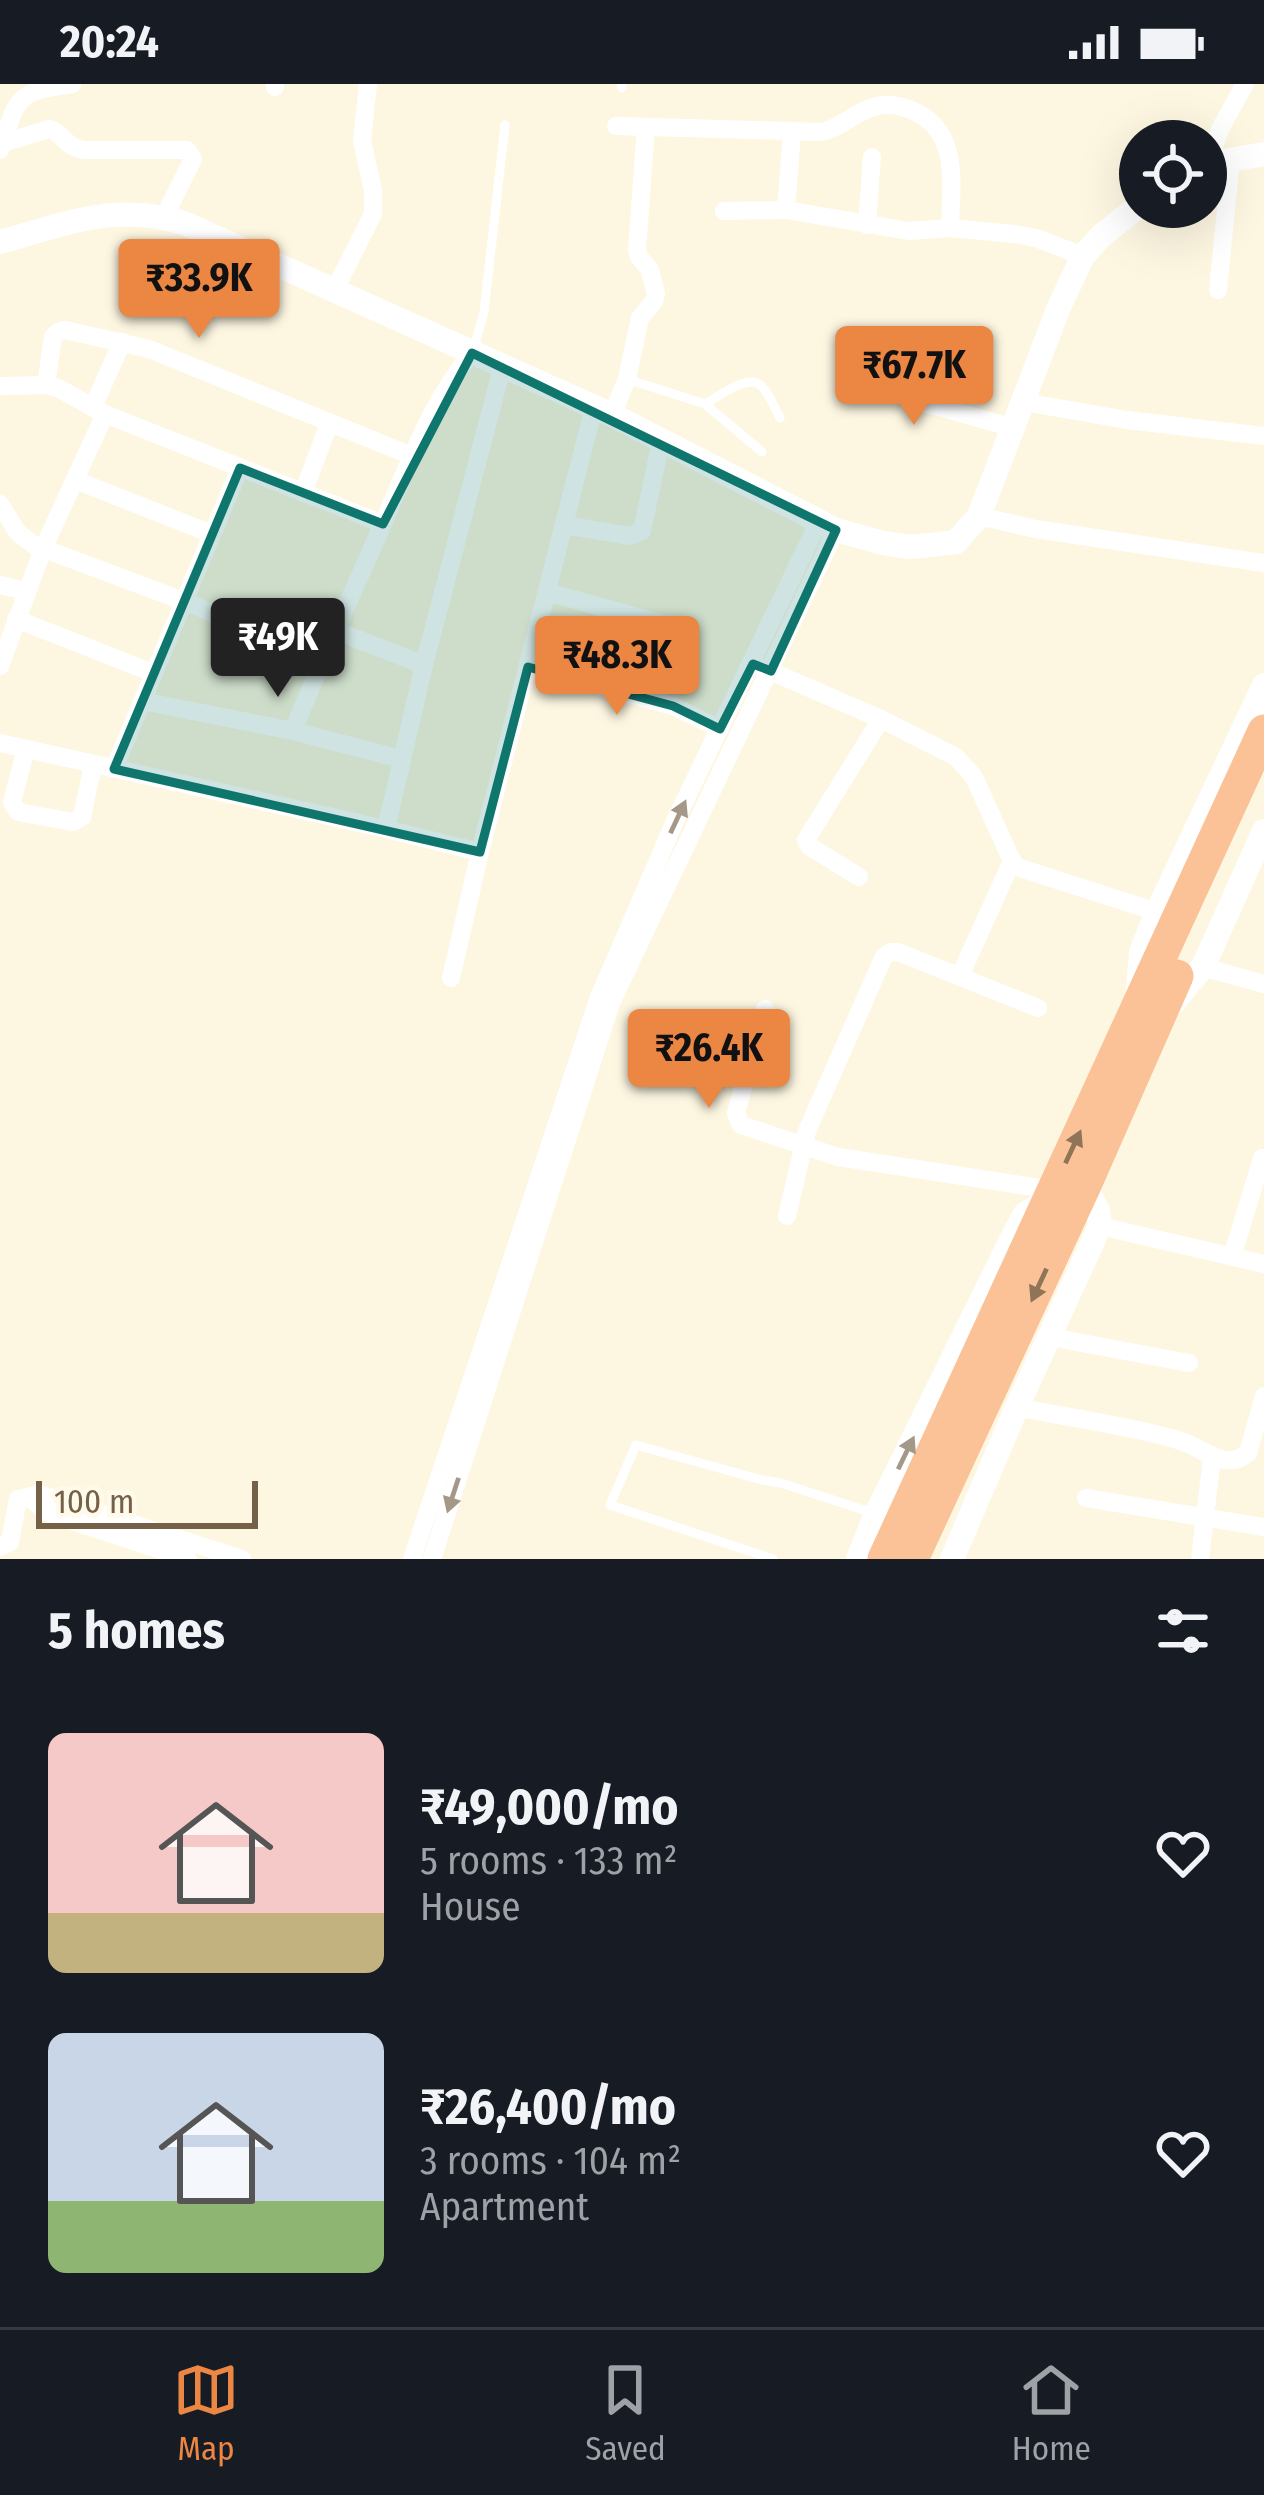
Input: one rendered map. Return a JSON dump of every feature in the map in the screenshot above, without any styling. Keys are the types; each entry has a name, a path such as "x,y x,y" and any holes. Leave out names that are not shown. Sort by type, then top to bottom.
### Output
{"highway":[{"path":"890,1557 1254,802 1264,730"}],"street":[{"path":"1,147 24,96 72,84"},
{"path":"334,291 373,214 362,140 368,84"},
{"path":"1225,120 1245,84"},
{"path":"616,126 830,130 877,106 901,106 938,128 950,152 950,228"},
{"path":"451,978 564,525 603,411 627,379 640,318 656,294 638,250 646,127"},
{"path":"1,147 49,129 70,147 84,150 187,150 193,159 164,217"},
{"path":"785,210 792,132"},
{"path":"1227,160 1264,154"},
{"path":"868,224 872,157"},
{"path":"724,212 785,210 909,231 950,228 1036,238 1083,256"},
{"path":"0,242 103,214 164,217 184,223 603,411 827,526 911,548 956,542 979,516 1083,256 1119,222"},
{"path":"1217,228 1218,290"},
{"path":"46,385 58,332 122,341 412,456"},
{"path":"0,666 43,549 75,480 122,341"},
{"path":"923,352 914,391 921,402 1014,428"},
{"path":"293,731 412,456 451,380 472,353"},
{"path":"386,829 502,368"},
{"path":"0,386 58,388 99,410 383,524"},
{"path":"1024,402 1264,436"},
{"path":"303,493 329,424"},
{"path":"564,525 630,536 642,531 661,441"},
{"path":"114,769 240,468"},
{"path":"75,480 212,534"},
{"path":"0,503 18,533 43,549 322,658"},
{"path":"979,516 1035,529 1264,563"},
{"path":"432,1559 611,1003 827,526"},
{"path":"0,585 26,592"},
{"path":"548,592 673,627"},
{"path":"16,619 153,673"},
{"path":"334,630 424,664"},
{"path":"528,667 657,701 720,729"},
{"path":"762,668 956,757 967,766 1012,861 1026,871 1157,912"},
{"path":"412,1559 598,997 720,729 762,668"},
{"path":"1146,1018 1141,952 1264,685"},
{"path":"142,701 293,731 401,759"},
{"path":"859,877 809,847 806,840 881,719"},
{"path":"0,743 480,852"},
{"path":"26,749 12,802 18,812 79,821 92,764"},
{"path":"1146,1018 1203,967 1254,802"},
{"path":"959,976 1012,861"},
{"path":"788,1216 801,1147 884,956 898,952 1038,1008"},
{"path":"1203,967 1264,984"},
{"path":"765,1009 736,1113 748,1129 838,1157 1062,1192 1098,1210 1100,1226 952,1559"},
{"path":"1232,1257 1262,1158"},
{"path":"890,1557 876,1514 1025,1214 1062,1192"},
{"path":"1100,1226 1264,1264"},
{"path":"1050,1337 1189,1363"},
{"path":"1017,1407 1180,1440 1212,1457 1234,1460 1248,1453 1264,1396"},
{"path":"1200,1559 1212,1457"},
{"path":"0,1547 10,1542 18,1499 49,1496 242,1559"},
{"path":"30,1498 49,1513 188,1559"},
{"path":"1086,1498 1264,1527"}],"lane":[{"path":"472,353 484,312 505,125"},
{"path":"627,379 705,404 762,452"},
{"path":"705,404 754,382 780,418"},
{"path":"772,1559 610,1505 636,1445 876,1514"}],"highlighted area":[{"path":"472,353 836,530 771,671 753,664 720,729 673,706 528,667 480,852 114,769 240,468 383,524"}]}
